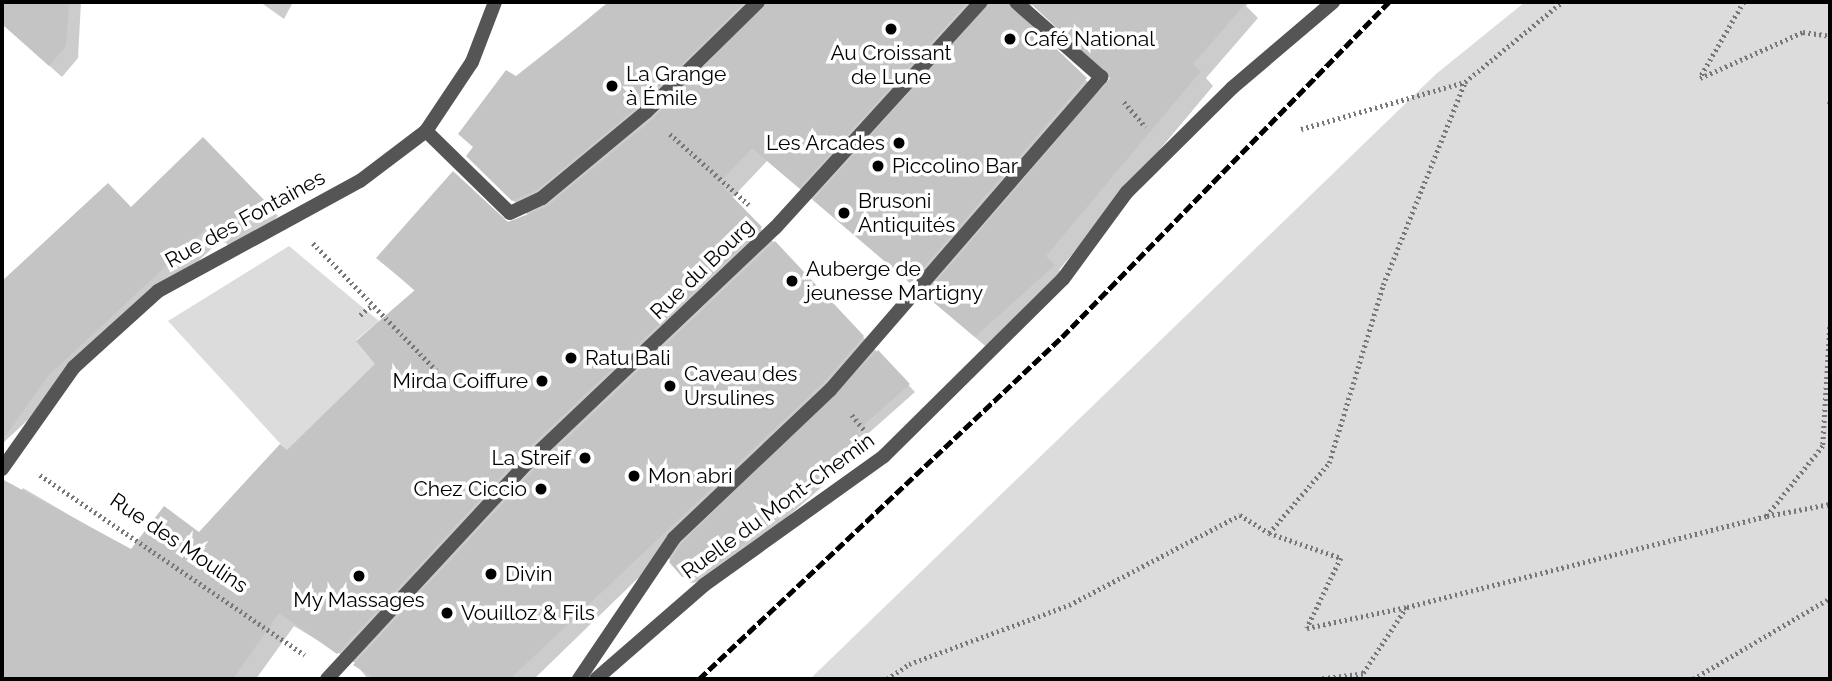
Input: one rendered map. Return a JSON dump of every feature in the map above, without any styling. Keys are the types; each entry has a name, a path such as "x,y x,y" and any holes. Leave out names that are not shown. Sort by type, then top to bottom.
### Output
{"street":[{"name":"Rue des Fontaines","path":"2,469 6,452 74,367 158,291 292,219 394,159 426,131 472,62 495,2"},
{"path":"426,131 510,213 542,198 646,112 758,2"},
{"name":"Rue du Bourg","path":"328,677 527,463 775,228 981,2"},
{"name":"Ruelle du Mont-Chemin","path":"579,679 674,538 831,389 1101,77 1016,2"},
{"name":"Ruelle du Mont-Chemin","path":"596,679 704,584 884,456 1063,279 1127,192 1232,88 1333,2"}],"path":[{"path":"1301,129 1465,82 1562,2"},
{"path":"1744,2 1700,78 1803,32 1830,36"},
{"path":"1269,533 1329,463 1383,285 1465,82"},
{"path":"646,112 775,228"},
{"path":"292,219 439,373"},
{"path":"360,315 373,305"},
{"path":"1767,516 1823,446 1830,327"},
{"path":"831,389 884,456"},
{"name":"Rue des Moulins","path":"6,452 328,677"},
{"path":"887,679 909,664 1069,605 1240,515 1269,533 1341,558 1307,628 1407,607 1767,516 1830,504"},
{"path":"1693,679 1830,598"},
{"path":"1321,679 1363,674 1407,607"}],"shaded area":[{"path":"1525,2 1830,2 1830,679 810,679 1436,74"},
{"path":"289,246 379,321 356,340 378,366 288,452 168,321"}],"building":[{"path":"2,2 69,2 66,46 49,66 2,24"},
{"path":"610,2 745,2 640,105 537,190 512,201 466,156 473,147 458,134 506,70 516,76"},
{"path":"767,2 968,2 799,188 752,148 719,183 762,227 520,456 337,654 279,613 233,679 2,679 2,479 131,549 164,506 199,532 280,444 287,450 375,364 356,341 415,290 376,258 453,171 508,222 546,207 653,119"},
{"path":"990,2 1007,2 1087,78 910,283 813,200"},
{"path":"1030,2 1247,2 1193,64 1201,71 1046,256 1055,265 975,337 925,295 1110,78"},
{"path":"203,137 266,202 224,243 208,227 48,376 2,441 2,281 108,183 131,207"},
{"path":"775,241 864,336 824,382 510,679 375,679 353,665 534,470"},
{"path":"878,350 910,384 857,431 863,439 733,552 701,575 682,577 669,562 681,544"}],"railway":[{"path":"699,679 1062,337 1389,2"}],"place":[{"name":"Au Croissant de Lune","path":"891,29"},
{"name":"Café National","path":"1010,39"},
{"name":"La Grange à Émile","path":"612,86"},
{"name":"Les Arcades","path":"899,143"},
{"name":"Piccolino Bar","path":"878,166"},
{"name":"Brusoni Antiquités","path":"844,213"},
{"name":"Auberge de jeunesse Martigny","path":"792,281"},
{"name":"Ratu Bali","path":"571,358"},
{"name":"Mirda Coiffure","path":"542,381"},
{"name":"Caveau des Ursulines","path":"670,386"},
{"name":"La Streif","path":"585,458"},
{"name":"Mon abri","path":"634,476"},
{"name":"Chez Ciccio","path":"541,489"},
{"name":"Divin","path":"491,574"},
{"name":"My Massages","path":"359,576"},
{"name":"Vouilloz & Fils","path":"447,613"}]}
